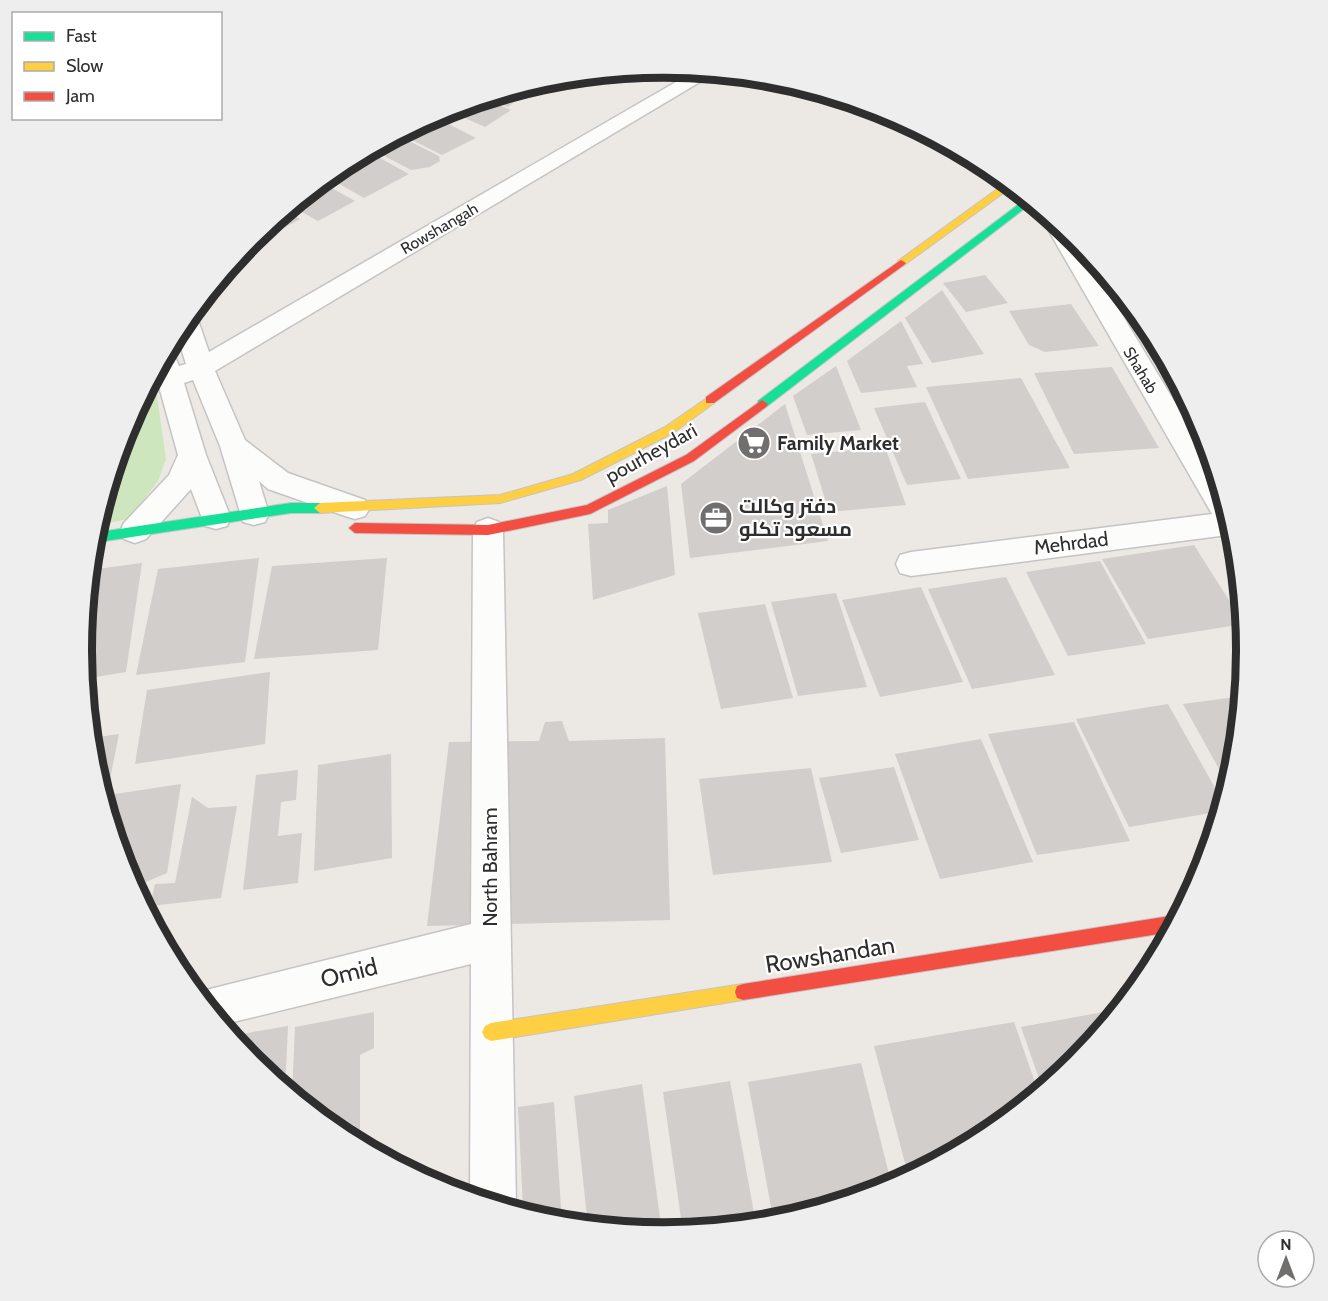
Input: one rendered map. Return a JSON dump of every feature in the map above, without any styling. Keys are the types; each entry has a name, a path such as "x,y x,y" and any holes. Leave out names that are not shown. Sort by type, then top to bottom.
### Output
{"main road":[{"name":"pourheydari","path":"347,518 500,499 578,477 669,430 1003,189"},
{"name":"pourheydari","path":"104,536 291,508 347,518 488,530 590,509 690,458 1023,205"},
{"name":"pourheydari","path":"254,514 283,526"},
{"name":"Rowshandan","path":"491,1032 1166,925"}],"street":[{"name":"Rowshangah","path":"167,367 201,368 693,79"},
{"name":"Shahab","path":"1087,266 1213,489"},
{"path":"189,331 201,368 234,446 254,514"},
{"path":"167,367 192,455 216,518"},
{"path":"234,446 278,481 347,518"},
{"path":"135,531 181,481 192,455"},
{"name":"Mehrdad","path":"911,564 1221,522"},
{"name":"North Bahram","path":"488,530 492,1196"},
{"name":"Omid","path":"216,1006 491,939"}],"green space":[{"path":"156,388 166,459 158,481 129,519 106,523 122,466 135,431"}],"building":[{"path":"566,87 557,92 546,94 541,92"},
{"path":"538,93 541,94 514,102 508,107 499,103"},
{"path":"496,104 511,110 485,127 460,116"},
{"path":"445,122 476,138 442,155 409,138"},
{"path":"406,140 439,156 440,161 430,167 411,170 380,154"},
{"path":"376,156 409,174 364,198 335,182"},
{"path":"329,186 355,201 318,221 298,210"},
{"path":"293,215 300,219 275,233"},
{"path":"272,234 275,236 261,244"},
{"path":"985,275 1008,303 966,312 943,283"},
{"path":"942,290 984,354 932,363 905,318"},
{"path":"1071,304 1099,346 1045,352 1029,345 1009,311"},
{"path":"901,321 923,364 907,366 917,387 861,393 847,361"},
{"path":"836,366 861,430 807,435 793,396"},
{"path":"1112,367 1159,448 1074,454 1034,373"},
{"path":"1021,378 1070,468 968,479 926,387"},
{"path":"925,402 961,479 907,485 874,408"},
{"path":"785,404 828,541 690,558 681,484"},
{"path":"885,447 906,505 829,512 811,454"},
{"path":"667,486 675,575 593,600 588,524 608,523 608,510"},
{"path":"1194,545 1235,609 1235,625 1148,639 1102,559"},
{"path":"259,558 245,662 136,675 158,569"},
{"path":"387,558 378,650 254,659 272,566"},
{"path":"1100,561 1146,644 1068,656 1026,572"},
{"path":"142,563 126,672 93,678 93,613 97,569"},
{"path":"1006,577 1055,675 972,689 928,589"},
{"path":"921,587 963,682 880,697 842,600"},
{"path":"836,593 867,687 798,696 771,602"},
{"path":"765,604 793,698 721,709 698,613"},
{"path":"270,672 265,744 135,764 147,690"},
{"path":"1234,697 1232,725 1222,775 1183,704"},
{"path":"1168,704 1218,794 1213,813 1129,827 1076,719"},
{"path":"562,721 569,741 665,738 670,920 427,926 449,742 539,741 545,722"},
{"path":"1074,722 1130,841 1037,855 988,734"},
{"path":"119,734 108,787 103,762 98,737"},
{"path":"981,739 1033,862 940,879 895,754"},
{"path":"391,754 392,858 314,871 318,765"},
{"path":"894,767 919,840 841,853 819,778"},
{"path":"811,768 832,862 713,875 699,779"},
{"path":"298,770 296,800 281,802 278,836 302,833 298,883 243,890 256,775"},
{"path":"181,784 167,873 141,884 113,804 115,794"},
{"path":"192,797 208,808 237,806 221,898 152,906 155,884 175,883"},
{"path":"1108,1011 1069,1055 1040,1082 1021,1027"},
{"path":"374,1012 374,1048 360,1055 360,1135 315,1105 292,1086 295,1027"},
{"path":"1014,1022 1036,1085 982,1127 907,1169 874,1046"},
{"path":"288,1026 285,1080 259,1055 240,1034"},
{"path":"861,1063 890,1176 848,1193 772,1213 748,1082"},
{"path":"730,1081 754,1215 682,1223 663,1092"},
{"path":"642,1084 661,1223 587,1218 574,1096"},
{"path":"554,1102 561,1214 523,1205 518,1107"}],"traffic: fast":[{"path":"762,404 1023,205"},
{"path":"104,536 291,508 320,508"}],"traffic: slow":[{"path":"901,263 1003,189"},
{"path":"320,508 500,499 577,477 669,430 710,400"},
{"path":"491,1032 743,992"}],"traffic: jam":[{"path":"710,400 901,263"},
{"path":"355,528 488,530 590,509 690,458 762,404"},
{"path":"743,992 1166,925"}],"place":[{"name":"Family Market","path":"754,443"},
{"name":"دفتر وکالت مسعود تکلو","path":"716,518"}]}
